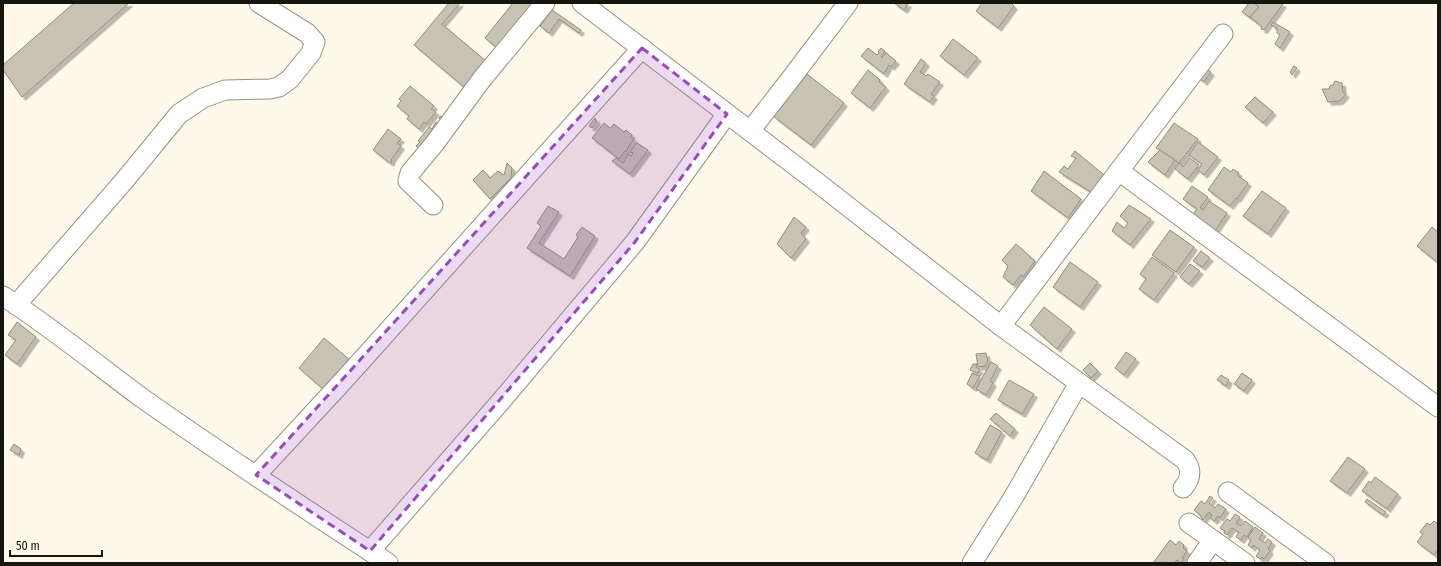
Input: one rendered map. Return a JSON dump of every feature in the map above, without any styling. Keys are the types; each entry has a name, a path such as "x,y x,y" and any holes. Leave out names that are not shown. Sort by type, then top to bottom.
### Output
{"street":[{"path":"259,3 307,33 315,42 311,53 290,79 279,87 270,89 225,90 203,98 179,114 124,181 9,300 141,397 388,563"},
{"path":"433,205 408,181 410,174 482,79 545,3"},
{"path":"582,3 1001,326 1185,460 1188,464 1190,475 1184,488"},
{"path":"750,131 848,3"},
{"path":"1001,326 1223,34"},
{"path":"256,475 344,380 642,48"},
{"path":"370,551 502,400 635,242 727,114"},
{"path":"1119,171 1438,407"},
{"path":"972,563 1013,498 1079,383"},
{"path":"1228,492 1325,563"},
{"path":"1189,522 1244,563"},
{"path":"1197,563 1213,540"}],"highlighted area":[{"path":"642,48 727,114 635,242 370,551 256,475"}],"building":[{"path":"74,3 129,3 22,97 3,70 3,65"},
{"path":"449,3 460,3 442,24 487,62 465,88 414,45"},
{"path":"513,3 538,3 502,52 485,38"},
{"path":"894,3 906,3 908,4 904,10"},
{"path":"982,3 1011,3 1014,6 998,28 976,11"},
{"path":"1249,3 1276,3 1261,25 1242,12"},
{"path":"1254,3 1283,4 1264,30 1261,29 1262,27 1250,17 1259,7"},
{"path":"552,10 581,30 579,33 559,19 549,33 540,26"},
{"path":"1273,22 1290,32 1280,48 1275,44 1280,35 1277,33 1277,28 1271,25"},
{"path":"953,39 978,58 964,75 940,56"},
{"path":"868,48 877,55 881,48 885,51 881,57 882,58 886,53 896,61 891,67 889,65 884,74 861,56"},
{"path":"921,59 926,63 920,72 926,76 928,74 940,82 931,94 934,96 930,102 904,84"},
{"path":"1294,66 1297,68 1292,75 1290,72"},
{"path":"1205,68 1211,72 1204,82 1198,77"},
{"path":"868,70 886,87 870,108 851,93"},
{"path":"807,74 844,103 811,145 773,116"},
{"path":"1335,81 1342,83 1343,92 1346,94 1340,101 1328,102 1322,89 1329,89"},
{"path":"410,86 434,106 431,109 436,112 426,124 424,122 419,129 407,119 409,116 397,106 401,101 399,99"},
{"path":"1255,97 1273,112 1263,123 1245,107"},
{"path":"441,116 446,120 419,148 416,146 429,127 432,129 436,122 439,124 442,120 439,118"},
{"path":"595,118 597,122 592,128 589,126"},
{"path":"604,123 610,128 614,124 624,132 626,130 634,139 627,151 625,151 619,159 592,138"},
{"path":"1174,123 1198,139 1179,163 1156,148"},
{"path":"388,129 401,139 397,143 401,146 390,163 373,150"},
{"path":"1198,142 1218,157 1204,175 1198,170 1202,164 1189,155"},
{"path":"637,143 648,150 630,174 612,161 616,158 623,163 628,154 631,156 633,153 630,152"},
{"path":"1160,150 1175,160 1165,175 1148,162"},
{"path":"1075,151 1104,175 1091,192 1059,172 1064,166 1068,169 1076,158 1071,156"},
{"path":"1190,158 1199,165 1188,179 1175,169 1179,163 1183,167"},
{"path":"507,163 512,168 511,178 490,199 473,180 483,170 490,178 498,171 504,175"},
{"path":"1224,167 1231,172 1233,169 1239,173 1237,175 1248,183 1230,206 1208,190"},
{"path":"1044,171 1081,199 1068,218 1031,191"},
{"path":"1192,186 1208,197 1200,208 1203,210 1209,201 1227,213 1214,232 1189,220 1197,209 1183,199"},
{"path":"1262,191 1286,208 1268,234 1243,216"},
{"path":"1129,205 1151,219 1130,245 1112,231 1117,222 1124,228 1128,223 1120,216"},
{"path":"548,206 559,212 539,243 564,259 578,237 576,235 582,227 595,236 570,276 527,248 541,226 537,223"},
{"path":"794,217 806,227 801,233 806,239 791,258 777,244"},
{"path":"1432,227 1438,232 1438,263 1417,246"},
{"path":"1170,230 1194,247 1176,272 1152,255"},
{"path":"1016,244 1035,261 1023,277 1021,275 1013,285 1003,277 1008,266 1002,260"},
{"path":"1201,251 1210,258 1202,267 1193,261"},
{"path":"1152,257 1174,273 1154,300 1139,289 1146,279 1140,274"},
{"path":"1070,262 1098,282 1080,307 1053,287"},
{"path":"1190,264 1200,271 1189,284 1180,277"},
{"path":"1044,307 1072,329 1057,349 1030,325"},
{"path":"17,322 36,337 17,364 5,355 16,340 8,335"},
{"path":"324,338 351,361 325,391 299,368"},
{"path":"1126,352 1136,359 1124,375 1115,368"},
{"path":"986,353 988,362 985,366 978,367 976,354"},
{"path":"991,362 998,366 990,381 993,383 986,395 976,389"},
{"path":"1090,363 1098,371 1091,378 1083,370"},
{"path":"973,364 977,364 976,367 980,370 977,373 970,370"},
{"path":"972,373 980,376 973,388 967,384"},
{"path":"1242,373 1252,380 1244,391 1234,384"},
{"path":"1221,375 1229,380 1226,386 1217,380"},
{"path":"1009,380 1034,394 1022,414 998,400"},
{"path":"996,413 1015,429 1010,436 990,419"},
{"path":"990,425 1002,432 987,460 975,453"},
{"path":"14,444 21,449 19,455 10,450"},
{"path":"1348,457 1365,469 1347,493 1330,481"},
{"path":"1375,477 1398,494 1387,509 1362,491 1369,481 1371,483"},
{"path":"1210,496 1213,498 1209,503 1215,508 1218,504 1226,509 1220,518 1218,516 1214,521 1210,518 1212,515 1209,512 1203,520 1194,510 1201,501 1205,504"},
{"path":"1367,499 1386,512 1383,515 1365,502"},
{"path":"1235,514 1240,517 1236,523 1241,526 1245,521 1253,527 1247,537 1244,535 1241,540 1236,537 1239,532 1232,528 1227,535 1224,533 1225,531 1220,528 1227,519 1230,521"},
{"path":"1434,521 1438,524 1438,550 1434,555 1417,542 1423,534 1420,532 1427,523 1430,525"},
{"path":"1255,527 1263,533 1259,539 1265,543 1268,539 1272,542 1268,549 1270,551 1264,559 1262,557 1260,559 1256,556 1260,550 1253,545 1252,548 1248,545 1251,540 1248,537"},
{"path":"1170,540 1176,545 1179,541 1184,545 1183,548 1187,551 1182,558 1184,559 1181,563 1177,560 1174,563 1153,563"}]}
